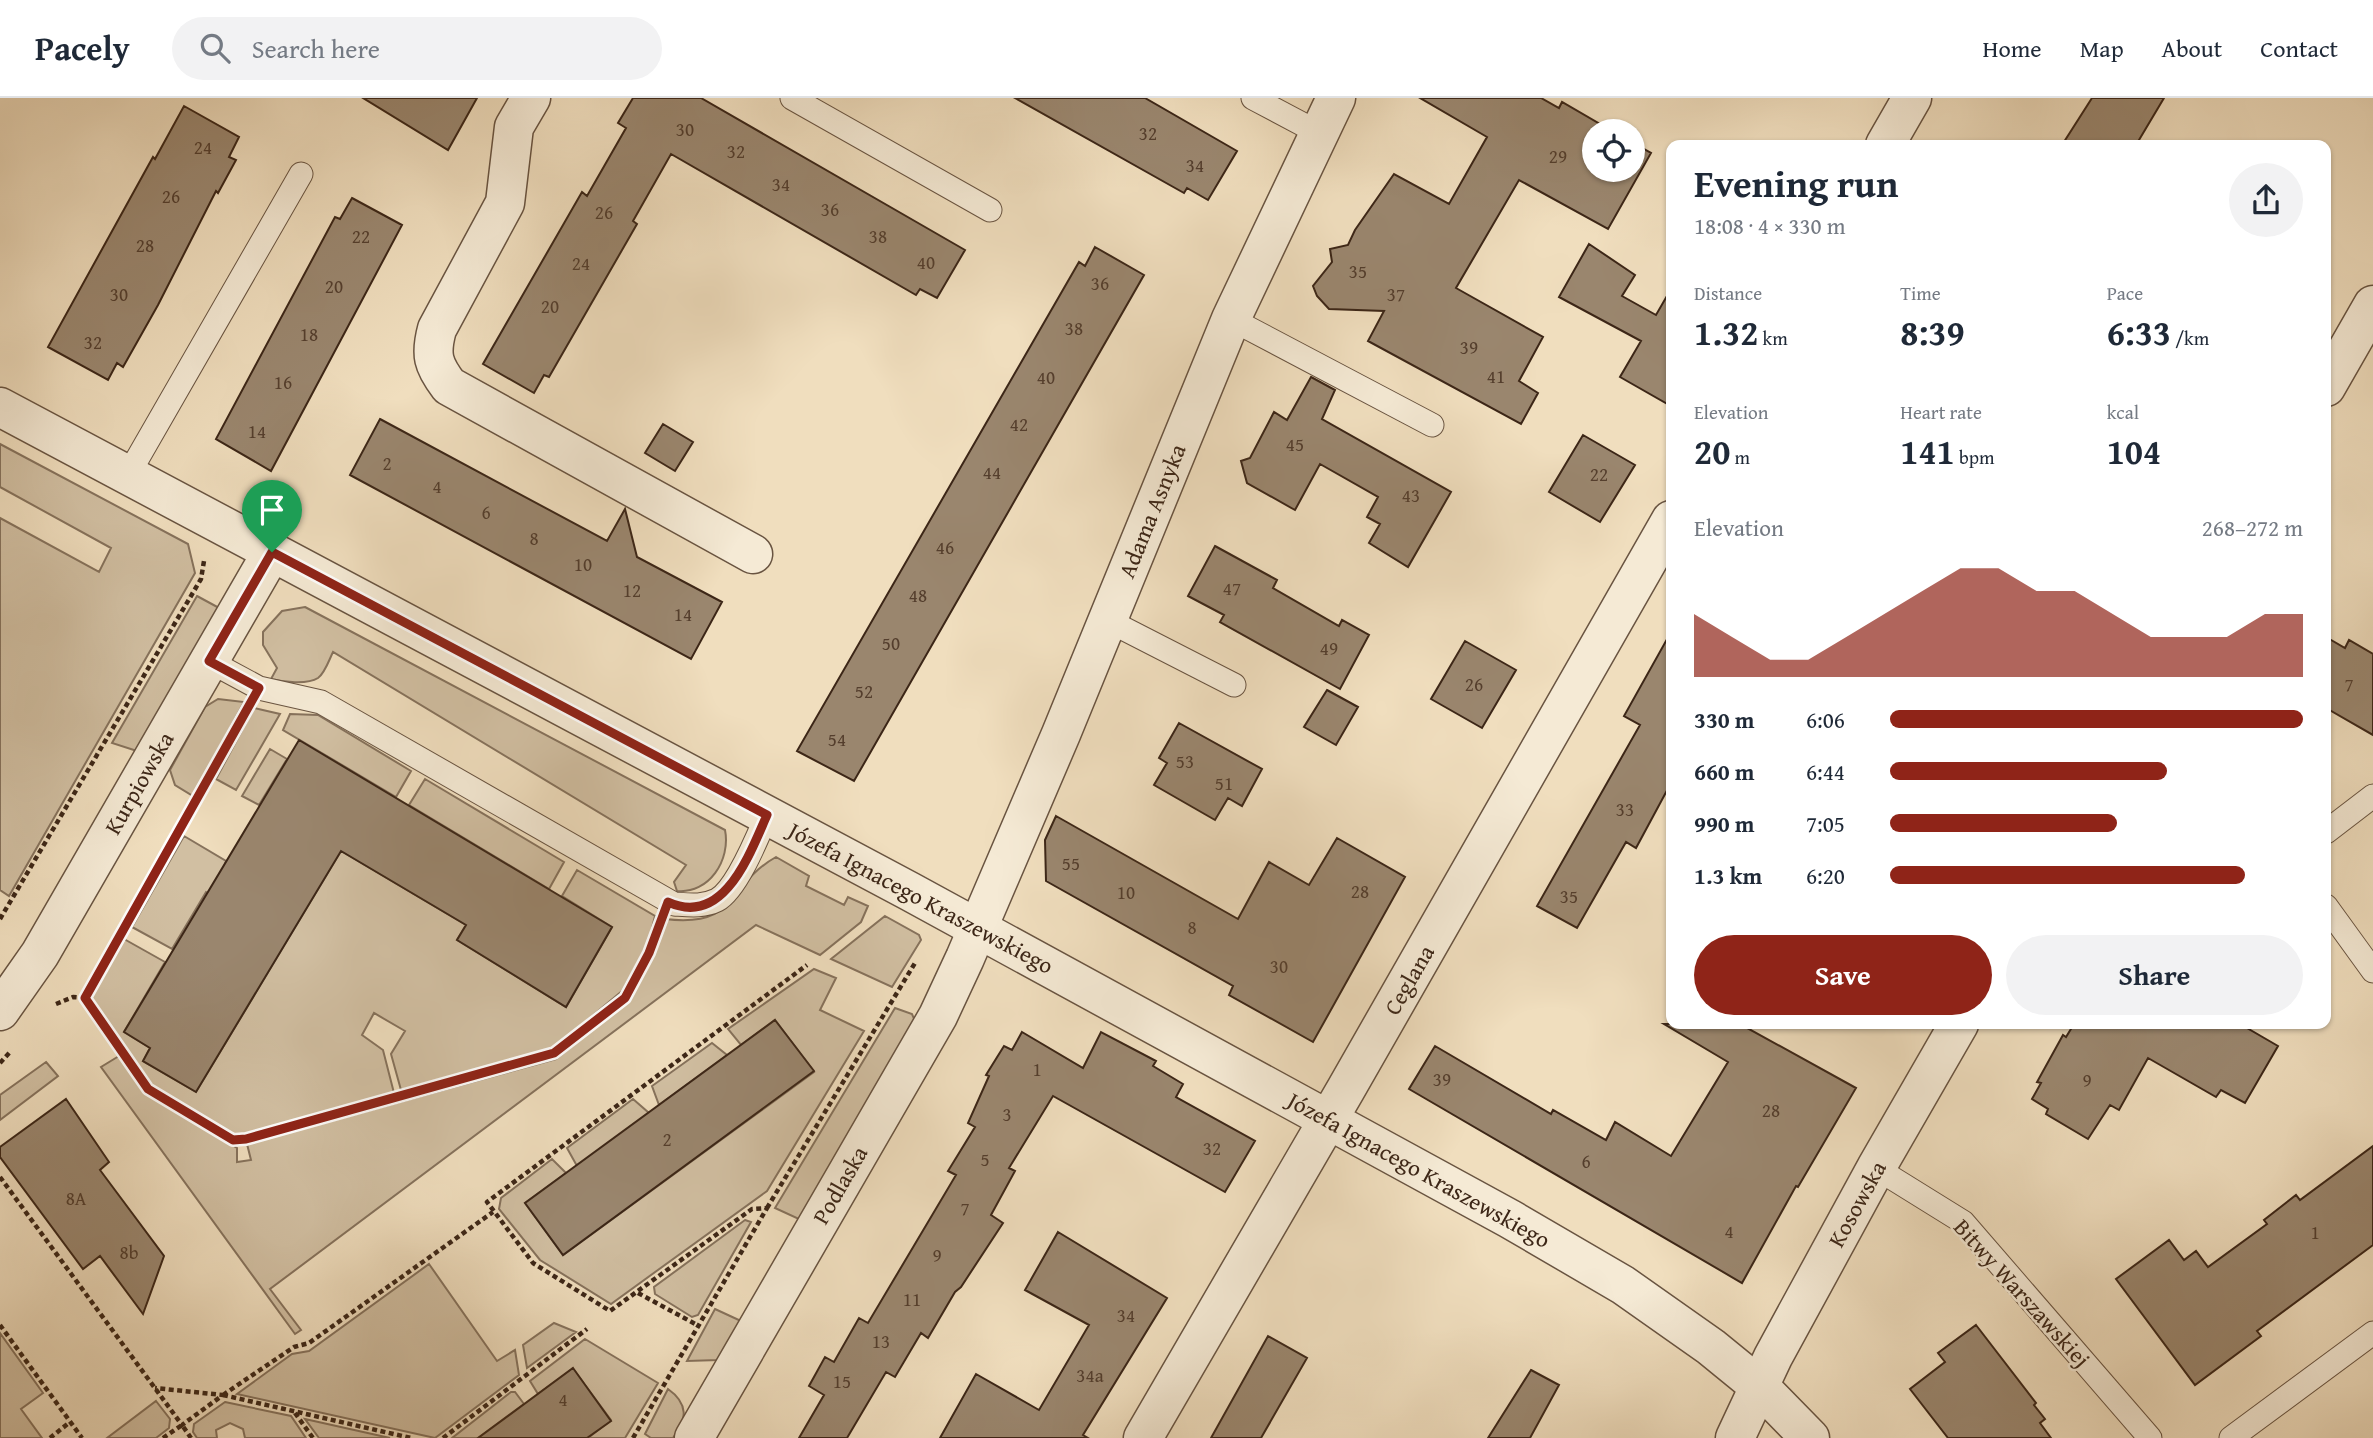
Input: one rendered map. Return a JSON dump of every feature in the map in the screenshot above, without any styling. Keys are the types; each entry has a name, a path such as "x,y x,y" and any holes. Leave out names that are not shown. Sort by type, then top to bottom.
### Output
{"street":[{"path":"531,98 514,127 505,203 437,329 432,349 437,370 449,386 753,554"},
{"name":"Adama Asnyka","path":"977,927 1231,318 1336,98"},
{"path":"1888,140 1912,98"},
{"path":"2331,378 2373,305"},
{"name":"Józefa Ignacego Kraszewskiego","path":"0,407 977,927 1329,1119 1623,1285 1711,1347 1759,1387 1810,1438"},
{"name":"Ceglana","path":"1143,1438 1329,1119 1666,529"},
{"name":"Kurpiowska","path":"0,1011 40,954 272,552"},
{"name":"Podlaska","path":"694,1438 938,1016 977,927"},
{"name":"Kosowska","path":"1735,1438 1773,1357 1876,1168 1956,1029"}],"lane":[{"path":"792,98 990,211"},
{"path":"1253,98 1319,133"},
{"path":"128,475 301,174"},
{"path":"1231,318 1432,425"},
{"path":"1107,620 1234,685"},
{"path":"209,661 259,688 321,702 668,902 699,906 718,900 729,889 767,815"},
{"path":"2331,828 2373,796"},
{"path":"2331,913 2373,971"},
{"name":"Bitwy Warszawskiej","path":"1876,1168 1963,1222 2150,1438"},
{"path":"2231,1438 2373,1334"}],"path":[{"path":"0,919 201,579 204,571 202,551"},
{"path":"259,688 85,998 148,1089 233,1140 246,1139 554,1053 625,998 649,953 668,902"},
{"path":"633,1438 915,962"},
{"path":"767,1208 752,1209 610,1311 540,1269 492,1212 487,1202 807,965"},
{"path":"0,1177 191,1438"},
{"path":"163,1438 294,1347 309,1342 492,1212"},
{"path":"638,1293 699,1325"},
{"path":"0,1325 82,1438"},
{"path":"443,1438 587,1329"},
{"path":"155,1388 223,1395 411,1438"},
{"path":"295,1412 313,1438"},
{"path":"50,1438 70,1422"}],"shaded area":[{"path":"0,444 188,544 195,573 9,896 0,890 0,518 99,572 111,548 0,487"},
{"path":"197,596 221,609 137,751 112,743"},
{"path":"305,607 725,830 725,853 715,873 699,887 677,891 674,882 686,865 333,652 318,678 308,682 271,679 277,668 263,645 263,632 282,611"},
{"path":"218,699 244,702 193,796 175,785 170,770 205,707"},
{"path":"254,708 280,714 236,790 216,779"},
{"path":"290,714 318,715 411,771 396,797 283,730"},
{"path":"270,749 287,759 259,805 242,796"},
{"path":"425,779 564,862 549,889 409,805"},
{"path":"184,836 226,861 225,864 232,868 215,897 206,892 172,949 132,927"},
{"path":"341,851 466,925 457,940 566,1007 612,927 562,896 577,870 655,916 648,944 622,991 554,1048 401,1090 391,1054 405,1031 374,1013 362,1035 383,1050 394,1093 246,1134 230,1134 153,1086 90,998 124,939 165,962 124,1032 150,1048 143,1061 196,1092"},
{"path":"776,857 809,876 806,886 844,905 848,897 868,906 861,922 820,955 756,925 270,1289 301,1330 295,1334 101,1067 119,1056 147,1093 237,1148 237,1162 251,1160 247,1144 556,1059 627,1001 655,952 665,919 689,920 707,917 720,911 760,868"},
{"path":"885,916 919,935 921,940 892,987 831,959"},
{"path":"814,969 836,978 820,1010 864,1031 767,1191 611,1304 540,1260 499,1209 501,1198 552,1159 566,1173 525,1203 563,1255 814,1072 775,1020 741,1045 728,1029"},
{"path":"895,1008 912,1014 915,1021 801,1220 775,1208"},
{"path":"712,1043 727,1055 659,1105 652,1086"},
{"path":"46,1062 58,1076 0,1120 0,1095"},
{"path":"633,1099 649,1113 577,1166 567,1148"},
{"path":"745,1220 751,1222 698,1315 692,1317 655,1294 654,1287"},
{"path":"429,1264 497,1361 515,1350 519,1375 435,1438 237,1394 292,1354 309,1351"},
{"path":"715,1309 741,1321 719,1360 687,1361"},
{"path":"554,1323 576,1332 527,1368 523,1345"},
{"path":"0,1333 43,1393 21,1409 42,1438 0,1438"},
{"path":"585,1339 658,1383 625,1438 588,1438 611,1420 573,1369 538,1394 530,1381"},
{"path":"668,1389 675,1394 682,1406 684,1412 681,1425 673,1438 651,1438 645,1434"},
{"path":"511,1392 515,1392 524,1404 478,1438 452,1438"},
{"path":"156,1401 170,1419 169,1428 156,1438 107,1438"},
{"path":"225,1402 291,1416 306,1438 245,1438 243,1429 230,1423 216,1430 217,1438 197,1438 193,1432 194,1424"},
{"path":"305,1419 390,1438 319,1438"}],"building":[{"path":"363,98 477,98 448,150"},
{"path":"633,98 701,98 965,250 937,298 920,289 916,295 671,154 633,221 637,224 549,377 544,375 534,393 483,364 582,192 587,196 626,128 618,123"},
{"path":"1015,98 1145,98 1237,151 1208,200 1187,188 1184,193"},
{"path":"1420,98 1541,98 1559,108 1562,102 1591,119 1582,119 1582,182 1635,182 1608,229 1519,180 1456,288 1543,337 1519,381 1538,393 1521,424 1368,341 1384,311 1329,309 1317,296 1313,286 1332,262 1330,249 1348,245 1355,230 1394,174 1449,204 1487,137"},
{"path":"2092,98 2164,98 2139,140 2065,140"},
{"path":"184,106 239,137 229,157 236,160 218,193 216,191 123,367 117,363 108,380 48,347"},
{"path":"1645,150 1651,153 1645,164"},
{"path":"352,198 402,225 271,471 216,439 335,217 340,219"},
{"path":"1589,244 1635,275 1622,296 1656,315 1666,298 1666,403 1620,377 1641,341 1559,297"},
{"path":"1095,247 1144,275 854,781 797,751 1079,262 1085,266"},
{"path":"1311,377 1335,390 1322,419 1451,492 1408,567 1369,543 1380,524 1367,517 1378,497 1320,464 1295,510 1247,483 1241,461 1250,458 1274,412 1287,420"},
{"path":"380,419 607,541 625,509 637,557 722,602 691,659 350,475"},
{"path":"663,424 693,442 675,471 645,453"},
{"path":"1583,435 1635,465 1600,522 1549,492"},
{"path":"1215,546 1277,580 1273,588 1339,626 1342,620 1369,635 1340,689 1220,622 1224,615 1188,596"},
{"path":"2331,640 2345,648 2349,640 2373,654 2373,735 2331,711"},
{"path":"1465,641 1516,670 1482,728 1431,699"},
{"path":"1666,641 1666,792 1636,848 1626,842 1577,928 1537,906 1640,725 1624,716"},
{"path":"1327,690 1358,707 1336,745 1304,727"},
{"path":"1179,723 1262,769 1242,806 1228,798 1215,820 1154,785 1167,763 1159,758"},
{"path":"299,740 612,927 566,1007 457,940 466,925 341,851 196,1092 143,1061 150,1048 124,1032"},
{"path":"1056,816 1238,919 1269,862 1309,885 1337,838 1405,877 1313,1042 1229,995 1233,986 1046,881 1045,840"},
{"path":"775,1020 814,1071 563,1255 525,1203"},
{"path":"1672,1029 1749,1029 1856,1088 1798,1187 1796,1186 1742,1283 1409,1089 1435,1046 1551,1114 1553,1110 1606,1140 1615,1122 1671,1156 1728,1062"},
{"path":"2071,1029 2249,1029 2278,1046 2245,1103 2221,1090 2216,1097 2148,1058 2119,1110 2110,1105 2088,1139 2046,1114 2048,1109 2032,1099 2041,1083 2037,1082 2063,1035 2066,1037"},
{"path":"1022,1032 1083,1068 1101,1032 1156,1061 1153,1066 1183,1084 1176,1097 1255,1141 1225,1192 1053,1096 1009,1168 1015,1171 991,1215 1003,1223 955,1292 928,1338 921,1333 895,1377 886,1372 847,1438 799,1438 824,1395 809,1386 825,1357 834,1362 859,1318 868,1323 956,1175 948,1171 975,1127 968,1123 989,1076 986,1075 1004,1046 1012,1050"},
{"path":"66,1099 109,1162 100,1170 164,1256 143,1314 100,1256 83,1269 0,1157 0,1147"},
{"path":"2373,1146 2373,1245 2257,1331 2261,1336 2195,1385 2116,1279 2169,1240 2184,1260 2196,1251 2208,1267 2267,1224 2264,1220 2296,1195 2300,1200"},
{"path":"1058,1232 1167,1298 1083,1435 1088,1438 940,1438 976,1374 1039,1410 1089,1325 1025,1290"},
{"path":"1976,1325 2036,1403 2034,1405 2045,1419 2040,1423 2051,1438 1948,1438 1910,1389 1945,1362 1938,1353"},
{"path":"1268,1336 1307,1358 1261,1438 1211,1438"},
{"path":"573,1368 611,1421 587,1438 478,1438"},
{"path":"1531,1370 1559,1385 1530,1438 1488,1438"}],"route":[{"path":"272,552 767,815 729,889 718,900 699,906 668,902 649,953 625,998 554,1053 246,1139 233,1140 148,1089 85,998 259,688 209,661 272,552"}]}
